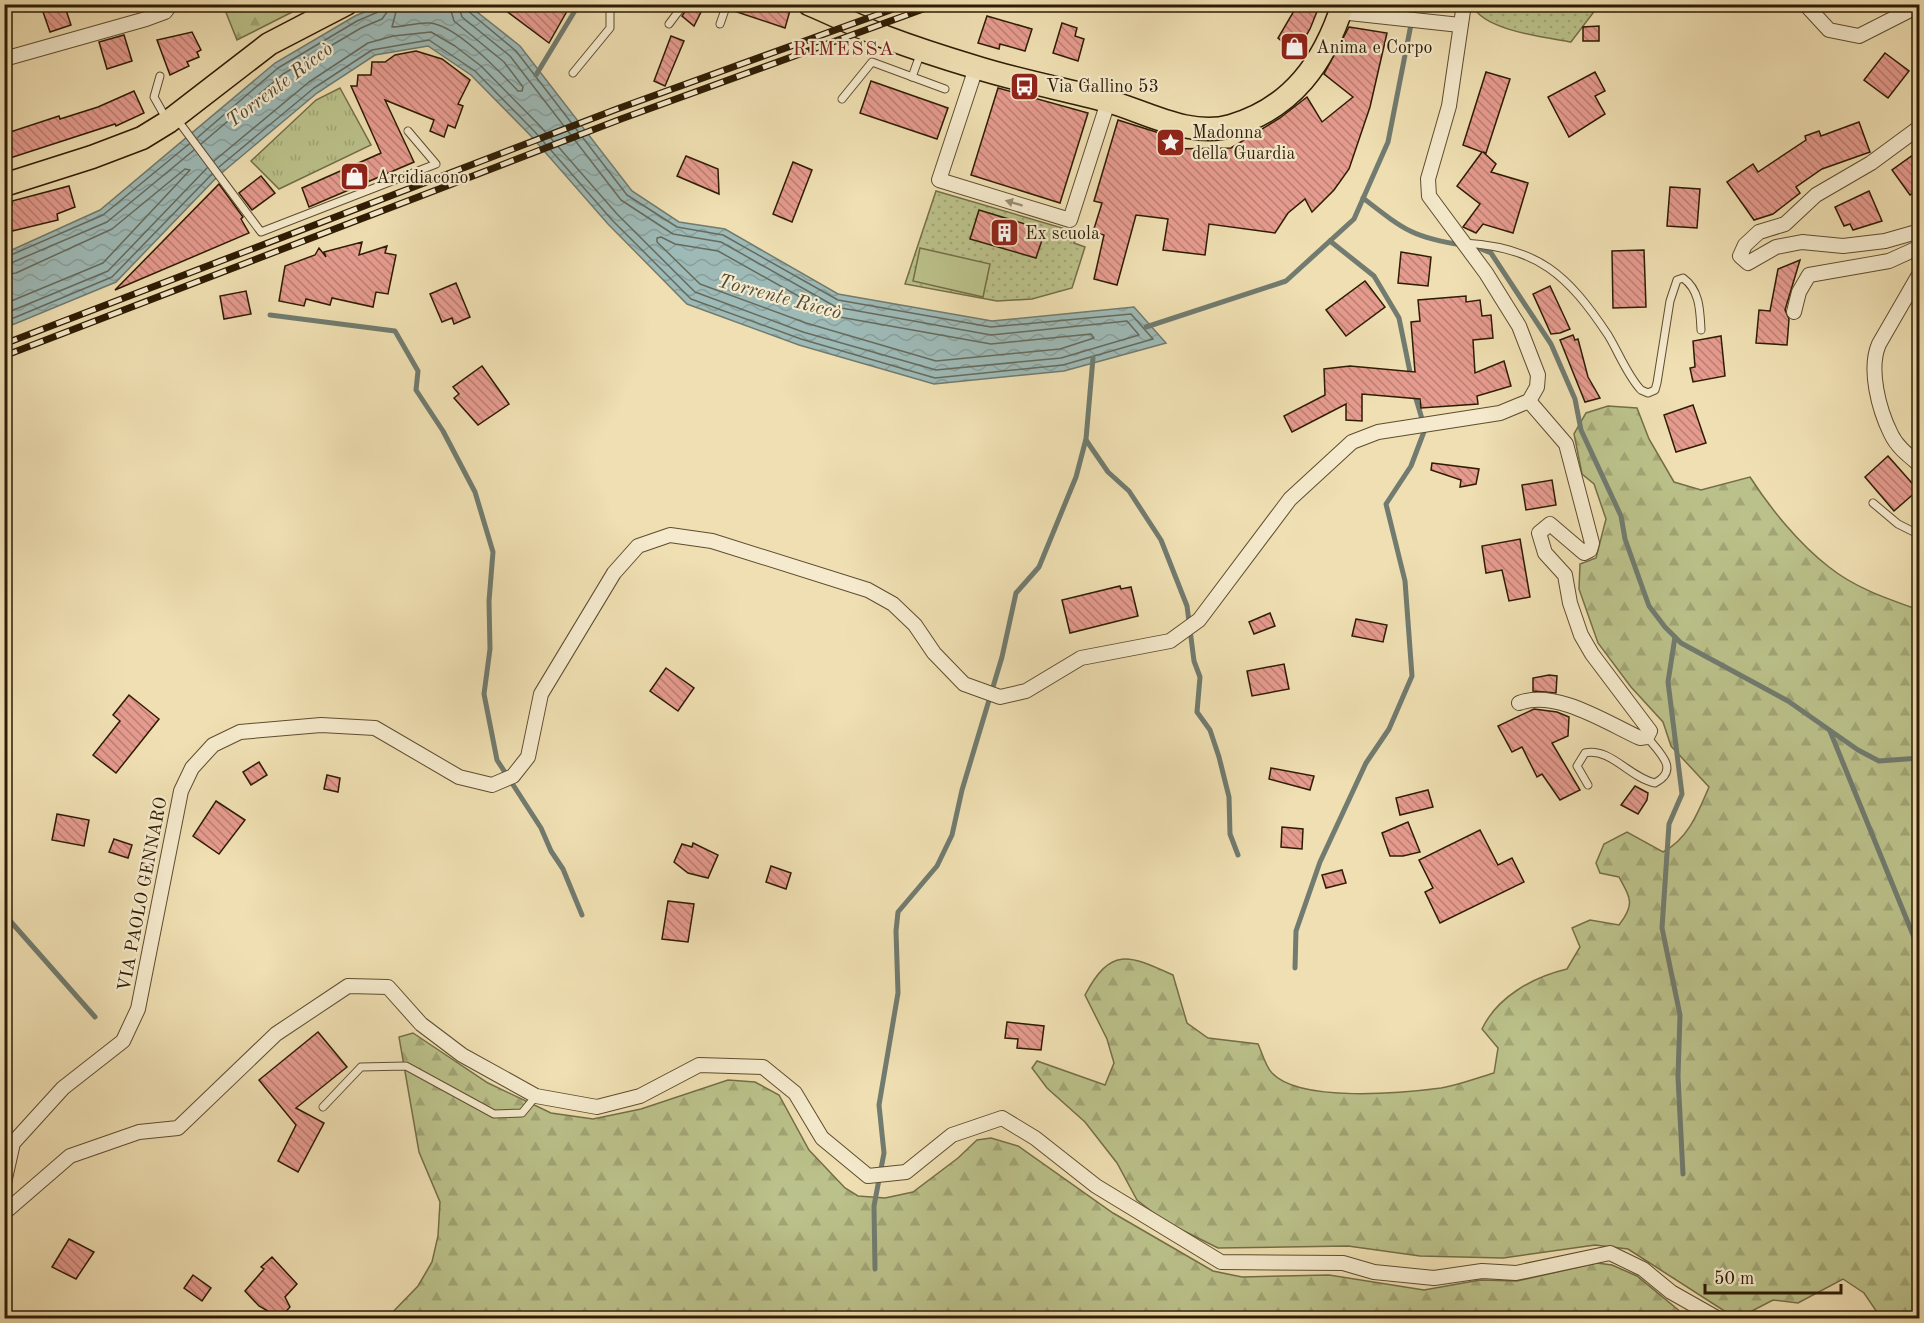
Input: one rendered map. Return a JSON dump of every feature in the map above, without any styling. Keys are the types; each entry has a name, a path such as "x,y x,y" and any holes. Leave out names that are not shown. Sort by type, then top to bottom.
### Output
{"main road":[{"path":"4,185 119,148 171,119 269,44 346,4"},
{"path":"809,4 835,10 884,37 976,68 1108,102 1183,126 1208,129 1229,126 1269,107 1298,87 1324,52 1342,8"}],"street":[{"path":"4,60 146,19 165,12 171,4"},
{"path":"1464,4 1455,25 1449,106 1428,179 1430,196 1519,326 1538,375 1537,387 1529,401 1566,444 1592,543 1590,550 1584,553 1550,524 1539,533 1542,547 1565,575 1570,603 1581,635 1592,654 1650,731 1647,737 1640,738 1561,701 1519,703"},
{"path":"1805,4 1829,30 1859,36 1920,5"},
{"path":"1342,8 1391,18 1455,25"},
{"path":"976,68 939,180 1070,219 1108,102"},
{"path":"1920,127 1871,163 1816,195 1785,224 1759,232 1745,245 1740,256 1748,263 1776,247 1802,242 1843,246 1885,241 1920,231"},
{"path":"1794,312 1799,292 1809,275 1889,261 1920,248"},
{"path":"1920,273 1879,344 1875,354 1874,369 1883,414 1891,434 1898,445 1920,465"},
{"name":"VIA PAOLO GENNARO","path":"4,1184 13,1143 63,1088 123,1041 138,1009 181,791 192,768 213,745 240,732 321,725 375,728 459,777 492,785 513,776 528,757 541,694 614,573 638,546 670,535 712,541 867,590 893,604 908,618 934,653 964,684 1000,697 1026,691 1081,658 1170,640 1199,620 1290,499 1352,442 1378,432 1500,413 1529,401"},
{"path":"4,1213 70,1156 139,1132 178,1128 276,1034 348,986 388,987 421,1024 462,1054 536,1096 597,1107 640,1096 699,1065 763,1067 795,1093 822,1138 868,1176 906,1172 952,1135 1002,1118 1035,1138 1096,1186 1221,1262 1343,1263 1374,1272 1434,1278 1482,1270 1516,1273 1610,1253 1643,1269 1671,1292 1717,1318"}],"lane":[{"path":"573,73 610,28 610,4"},
{"path":"669,24 684,4"},
{"path":"720,24 727,4"},
{"path":"912,77 922,50"},
{"path":"842,99 872,62 945,89"},
{"path":"160,76 154,97 261,232 436,164 408,131"},
{"path":"1464,243 1501,246 1537,260 1555,271 1607,334 1636,385 1648,393 1655,390 1657,383 1670,301 1677,280 1683,278 1693,288 1699,306 1701,330"},
{"path":"1873,503 1898,524 1920,535"},
{"path":"1588,785 1577,766 1585,753 1592,752 1612,759 1641,781 1655,783 1667,776 1668,768 1661,754 1647,737"},
{"path":"323,1107 361,1067 406,1066 494,1114 522,1113 536,1096"}],"green space":[{"path":"223,5 306,5 237,40"},
{"path":"1472,5 1599,5 1571,42 1502,27 1479,14"},
{"path":"340,88 371,145 279,189 251,161 316,100"},
{"path":"936,191 1079,233 1074,243 1085,247 1072,288 1032,299 997,301 905,284"},
{"path":"920,248 990,264 983,297 913,281"},
{"path":"1608,406 1637,408 1649,439 1674,482 1701,490 1750,477 1786,525 1829,567 1861,587 1919,610 1919,1318 1881,1318 1864,1293 1843,1279 1798,1303 1773,1300 1750,1312 1726,1312 1628,1249 1595,1245 1503,1258 1420,1256 1348,1246 1218,1248 1164,1221 1137,1200 1117,1163 1085,1122 1047,1088 1032,1068 1037,1061 1105,1085 1114,1063 1107,1039 1085,995 1094,979 1104,968 1122,959 1144,963 1173,975 1187,1023 1208,1038 1258,1044 1272,1073 1286,1082 1305,1089 1353,1094 1402,1092 1448,1087 1494,1073 1498,1048 1482,1029 1497,1007 1529,983 1567,969 1580,947 1572,928 1590,920 1619,925 1627,912 1630,901 1619,877 1600,873 1596,863 1604,844 1627,832 1663,852 1672,847 1686,833 1709,787 1671,746 1663,722 1631,687 1598,643 1579,589 1580,564 1596,558 1606,519 1594,484 1582,474 1574,434 1586,413"},
{"path":"413,1033 488,1083 551,1113 593,1119 641,1109 728,1080 755,1082 779,1095 809,1150 845,1188 858,1196 885,1198 913,1192 958,1158 977,1140 991,1138 1018,1146 1113,1213 1213,1271 1242,1277 1329,1275 1424,1290 1480,1280 1517,1281 1597,1263 1612,1265 1637,1276 1688,1318 387,1318 418,1286 432,1262 438,1236 440,1202 419,1152 399,1037"}],"water":[{"path":"467,4 520,46 632,191 679,222 725,229 838,294 992,321 1134,307 1166,343 1064,371 934,384 799,345 687,304 608,224 531,136 471,75 428,46 375,55 317,93 218,176 116,282 5,328 5,253 100,210 275,63 355,16 381,5"}],"building":[{"path":"64,4 71,25 50,32 42,9"},
{"path":"497,4 571,4 549,43"},
{"path":"690,4 705,4 694,26 682,16"},
{"path":"732,4 783,4 791,7 785,28 731,10"},
{"path":"1298,4 1320,4 1310,29 1296,53 1278,38"},
{"path":"987,16 1032,29 1025,51 1000,44 999,49 978,43"},
{"path":"1062,23 1077,28 1075,36 1084,39 1078,61 1053,53"},
{"path":"1599,26 1599,41 1583,41 1583,27"},
{"path":"1349,27 1387,33 1370,107 1349,169 1334,190 1312,212 1305,199 1288,213 1275,233 1209,224 1205,255 1163,250 1168,219 1136,215 1117,285 1094,279 1104,235 1093,232 1102,203 1094,201 1118,120 1172,137 1169,149 1231,148 1280,118 1307,97 1322,122 1353,97 1324,74"},
{"path":"192,32 201,50 197,52 199,57 187,62 189,66 170,75 157,40"},
{"path":"124,35 132,61 107,69 99,42"},
{"path":"671,36 684,41 665,86 654,81"},
{"path":"416,51 442,59 470,80 458,104 463,106 455,128 448,125 444,137 430,131 434,120 385,100 414,162 309,207 302,188 381,153 351,86 357,86 358,75 371,75 372,62 385,62 395,55"},
{"path":"1885,53 1909,71 1888,98 1864,80"},
{"path":"1486,72 1510,79 1486,153 1483,152 1496,164 1491,172 1528,183 1513,233 1483,224 1476,233 1463,227 1480,204 1457,186 1482,152 1463,145"},
{"path":"1595,72 1605,91 1595,96 1605,114 1569,137 1548,97"},
{"path":"871,81 948,108 937,139 860,113"},
{"path":"998,88 1088,113 1060,203 971,175"},
{"path":"134,91 144,113 116,126 115,124 4,160 4,134 59,116 60,119 98,107"},
{"path":"1859,122 1870,152 1822,169 1796,187 1800,193 1773,214 1754,220 1727,182 1753,164 1758,172 1806,140 1805,136 1819,131 1821,136"},
{"path":"1920,150 1920,188 1910,195 1892,170"},
{"path":"686,156 718,169 719,194 677,176"},
{"path":"793,162 812,170 792,222 773,214"},
{"path":"261,176 275,193 252,210 239,193"},
{"path":"219,184 243,217 241,219 249,233 115,290"},
{"path":"69,186 75,207 57,214 58,220 4,233 4,208 12,205 12,201"},
{"path":"1670,187 1700,189 1697,228 1667,226"},
{"path":"1869,191 1882,221 1853,230 1850,224 1844,226 1835,207"},
{"name":"Ex scuola","path":"979,210 1038,228 1035,238 1042,240 1036,258 970,239"},
{"path":"362,242 359,255 387,246 385,253 396,255 388,294 376,292 373,307 332,298 330,305 306,299 304,306 279,301 285,266 315,255 319,248 326,257 324,252"},
{"path":"1644,250 1646,307 1613,308 1612,251"},
{"path":"1401,252 1431,257 1428,286 1398,283"},
{"path":"1800,260 1785,310 1789,319 1787,345 1756,343 1759,310 1770,311 1778,269"},
{"path":"1365,281 1385,307 1346,336 1326,310"},
{"path":"456,283 470,317 454,324 452,318 442,322 430,294"},
{"path":"1550,286 1570,329 1560,333 1551,334 1533,294"},
{"path":"246,291 251,314 224,319 220,296"},
{"path":"1466,296 1466,302 1480,300 1482,316 1491,315 1493,338 1473,340 1475,373 1504,361 1511,386 1477,396 1478,404 1421,408 1420,399 1362,394 1362,421 1346,420 1346,404 1292,432 1284,416 1325,395 1324,369 1350,366 1415,372 1411,322 1420,321 1418,300"},
{"path":"1573,335 1575,340 1578,339 1588,377 1600,398 1585,402 1560,340"},
{"path":"1721,336 1725,376 1693,382 1690,368 1695,367 1693,341"},
{"path":"482,366 509,404 478,425 454,398 459,394 453,387"},
{"path":"1693,405 1706,443 1676,452 1664,415"},
{"path":"1888,456 1918,490 1894,511 1865,477"},
{"path":"1432,463 1479,469 1476,484 1460,487 1461,480 1431,470"},
{"path":"1552,480 1556,505 1526,510 1522,485"},
{"path":"1520,539 1530,597 1509,601 1502,570 1486,573 1482,546"},
{"path":"1120,586 1121,589 1131,587 1138,616 1070,633 1062,600"},
{"path":"1270,613 1275,626 1254,634 1249,622"},
{"path":"1356,619 1387,625 1383,642 1352,636"},
{"path":"1284,664 1289,689 1252,696 1247,671"},
{"path":"666,668 694,688 678,711 650,691"},
{"path":"1557,676 1556,693 1533,691 1533,678"},
{"path":"129,695 159,719 116,773 93,755 120,721 113,715"},
{"path":"1534,709 1557,712 1569,717 1568,736 1552,743 1580,790 1560,800 1542,774 1537,777 1522,747 1512,752 1498,726"},
{"path":"259,762 267,775 251,785 243,772"},
{"path":"1271,768 1314,776 1310,790 1269,779"},
{"path":"327,775 340,778 338,792 324,789"},
{"path":"1635,786 1648,793 1647,800 1638,814 1621,805"},
{"path":"1428,790 1433,807 1400,815 1396,798"},
{"path":"216,801 245,820 219,854 193,836"},
{"path":"57,814 89,820 84,846 52,840"},
{"path":"1408,822 1420,852 1390,856 1382,833"},
{"path":"1282,827 1303,829 1302,849 1281,847"},
{"path":"1480,830 1498,865 1512,858 1524,882 1440,923 1425,892 1433,888 1419,860"},
{"path":"114,839 132,845 128,858 109,852"},
{"path":"693,843 718,855 708,878 688,873 674,862 682,844 692,847"},
{"path":"771,866 791,873 786,889 766,882"},
{"path":"1342,870 1346,883 1326,888 1322,875"},
{"path":"668,901 694,904 688,942 662,939"},
{"path":"1007,1022 1044,1026 1041,1050 1017,1048 1018,1039 1005,1038"},
{"path":"318,1032 347,1067 296,1108 324,1123 298,1172 278,1161 296,1125 259,1080"},
{"path":"69,1239 94,1252 76,1279 52,1267"},
{"path":"272,1257 297,1284 285,1297 290,1307 280,1318 259,1306 245,1291 264,1269 261,1267"},
{"path":"193,1275 211,1288 202,1301 184,1288"}],"waterway":[{"path":"536,75 579,4"},
{"name":"Torrente Riccò","path":"1146,327 1286,281 1354,219 1388,142 1415,4"},
{"path":"1363,198 1409,230 1432,239 1463,245"},
{"path":"1330,241 1374,276 1399,318 1411,377"},
{"path":"1476,247 1491,253 1551,344 1575,399 1581,430 1621,516 1625,539 1649,606 1665,627 1681,643 1788,701 1858,750 1879,761 1920,758"},
{"path":"270,315 395,331 418,371 416,390 443,431 475,492 493,552 489,601 490,649 484,694 497,760 541,828 551,851 563,869 582,915"},
{"path":"875,1269 874,1206 884,1153 879,1105 898,993 896,931 898,912 937,866 952,835 962,790 1002,657 1016,593 1039,567 1076,477 1086,439 1093,358"},
{"path":"1295,968 1296,931 1320,862 1366,763 1389,729 1412,676 1405,581 1386,504 1411,466 1425,429 1414,392"},
{"path":"1086,440 1108,472 1129,491 1161,540 1187,606 1194,661 1200,677 1197,712 1210,730 1219,757 1229,797 1230,834 1238,855"},
{"path":"1675,637 1668,682 1682,794 1669,824 1662,928 1680,1015 1678,1077 1683,1174"},
{"path":"1830,731 1920,952"},
{"path":"4,914 95,1017"}],"railway":[{"path":"4,344 617,109 907,4"},
{"path":"4,356 621,119 937,4"}],"place":[{"name":"Anima e Corpo","path":"1295,47"},
{"name":"Via Gallino 53","path":"1025,86"},
{"name":"Madonna della Guardia","path":"1171,142"},
{"name":"Arcidiacono","path":"355,177"},
{"name":"Ex scuola","path":"1004,233"}],"district":[{"name":"RIMESSA","path":"844,48"}]}
